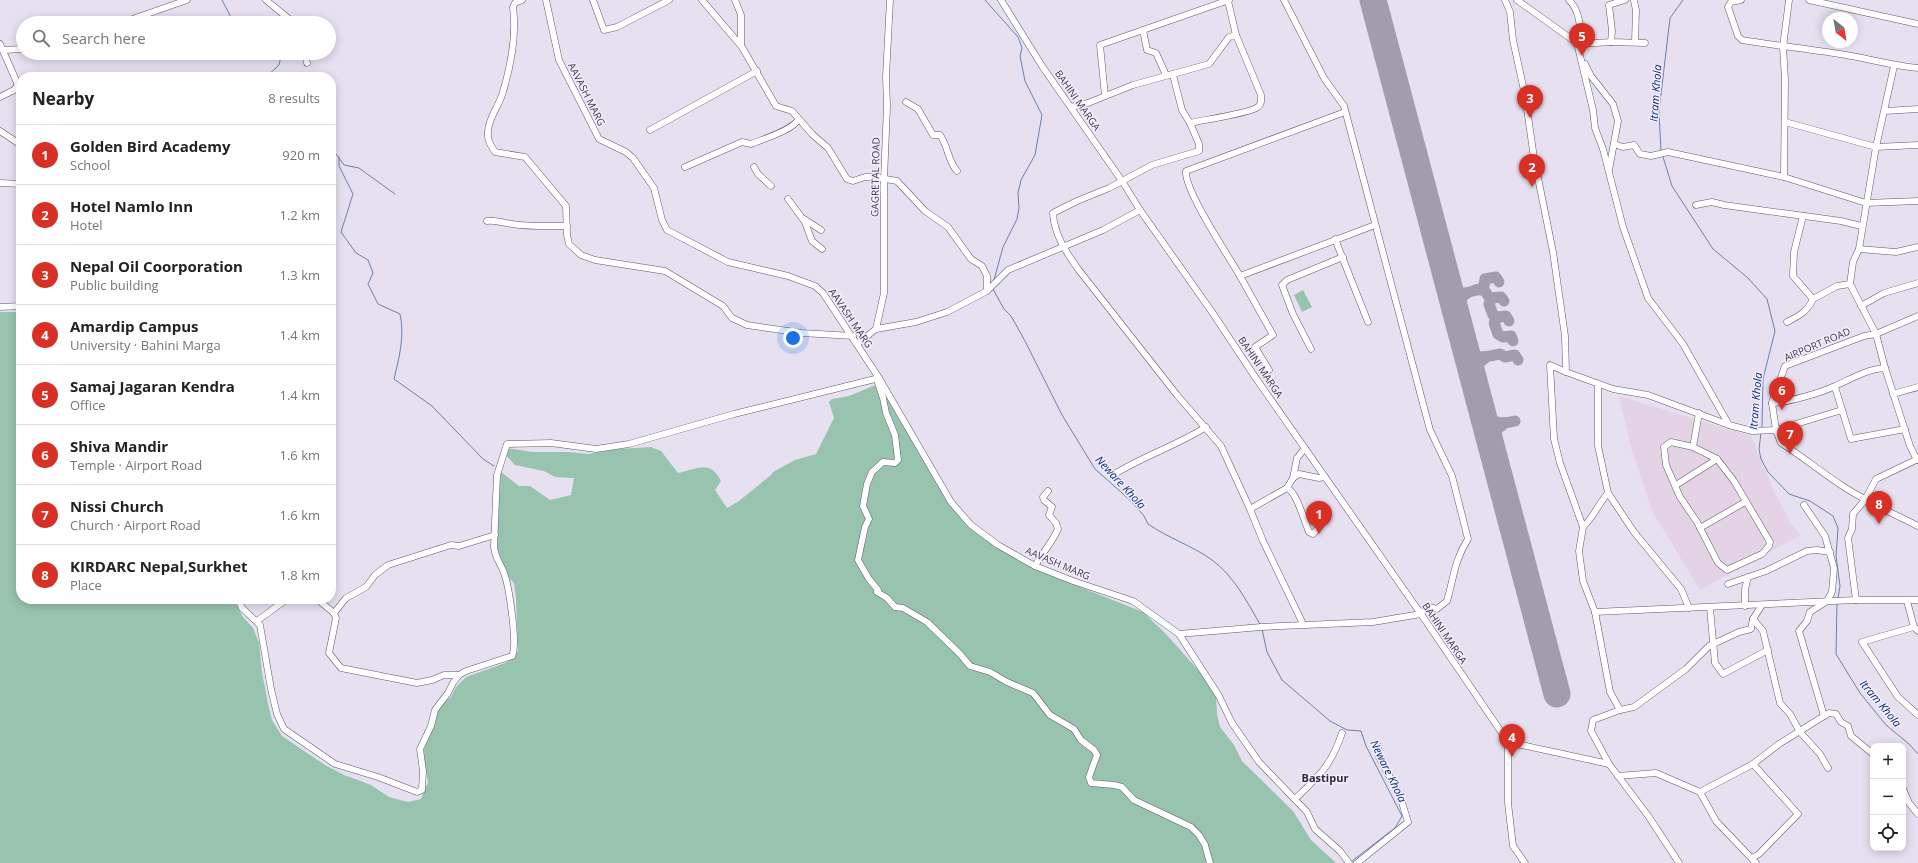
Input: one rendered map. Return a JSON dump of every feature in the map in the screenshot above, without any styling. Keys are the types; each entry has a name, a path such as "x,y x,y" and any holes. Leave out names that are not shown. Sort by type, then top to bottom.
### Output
{"street":[{"path":"141,16 187,0"},
{"path":"266,0 285,16"},
{"path":"522,0 515,2 513,7 515,38 502,95 492,116 488,132 490,143 495,152 525,157 566,206 567,235 569,244 581,254 596,260 665,271 723,306 732,318 747,325 802,333 853,336"},
{"name":"AAVASH MARG","path":"546,0 559,60 599,139 626,152 634,158 654,188 665,228 683,240 728,262 788,276 816,286 829,299 853,336 951,502 971,525 984,536 1035,566 1073,582 1133,601 1180,634"},
{"path":"593,0 604,30 617,27 669,0"},
{"path":"702,0 742,47 776,106 792,111 798,120 828,148 847,179 853,181 865,177 897,181 925,211 948,227 971,259 985,269 987,276 987,291"},
{"path":"735,0 742,15 740,40 742,47"},
{"name":"GAGRETAL ROAD","path":"876,329 885,285 884,179 887,106 887,30 890,0"},
{"name":"BAHINI MARGA","path":"1001,0 1042,66 1122,181 1140,210 1208,306 1508,742"},
{"path":"1105,96 1100,45 1228,0 1236,35 1261,95 1261,104 1249,111 1190,123"},
{"path":"1284,0 1324,78 1339,98 1346,112 1430,430 1452,476 1468,539 1454,566 1447,601 1437,609 1427,606 1420,614 1373,622 1303,624 1180,634 1219,696 1232,723 1259,762 1307,812 1314,829 1340,851 1349,863"},
{"path":"1505,0 1510,12 1534,158 1553,252 1565,336 1566,372"},
{"path":"1517,0 1577,43 1593,110 1595,128 1623,227 1648,298 1683,344 1729,426"},
{"path":"1569,0 1574,6 1581,28 1580,44 1585,66 1613,104 1618,120 1608,171"},
{"path":"1611,42 1612,31 1608,3 1631,0 1636,10 1635,42"},
{"path":"1741,0 1731,2 1728,7 1740,38 1782,48 1846,55 1894,66 1918,68"},
{"path":"1784,177 1785,122 1782,48 1789,0"},
{"path":"1809,0 1918,24"},
{"path":"1144,30 1147,50 1156,53 1166,75"},
{"path":"1071,107 1088,103 1166,75 1173,75 1209,64 1229,37 1236,35"},
{"path":"1580,44 1611,42 1645,43"},
{"path":"0,44 4,50 16,80"},
{"path":"4,50 16,49"},
{"path":"1856,600 1848,538 1852,528 1854,514 1865,500 1876,479 1917,460 1910,446 1893,394 1876,334 1850,284 1853,262 1859,249 1861,226 1876,147 1894,66"},
{"path":"650,130 757,72"},
{"path":"1173,75 1182,110 1190,123 1199,144 1199,151 1152,165 1109,188 1053,212 1056,230 1064,248 1078,269 1177,395 1221,446 1250,509 1262,541 1303,624"},
{"path":"0,97 16,88"},
{"path":"906,102 918,109 933,135 940,135 944,140 952,165 957,171"},
{"path":"1885,112 1918,109"},
{"path":"1269,370 1255,347 1273,335 1195,198 1187,181 1186,171 1346,112"},
{"path":"685,167 742,142 751,144 777,134 796,124 798,120"},
{"path":"1785,122 1876,147 1918,145"},
{"path":"0,131 16,142"},
{"path":"1614,144 1623,147 1634,145 1640,154 1651,156 1668,152 1784,177 1866,204 1918,201"},
{"path":"754,167 758,174 771,186"},
{"path":"0,182 16,184"},
{"path":"788,199 802,218 812,241 822,249"},
{"path":"1696,205 1712,202 1724,205 1841,221 1861,226"},
{"path":"857,344 876,329 936,317 987,291 1008,270 1064,248 1103,230 1140,210"},
{"path":"1803,216 1794,252 1793,276 1813,299"},
{"path":"802,218 821,230"},
{"path":"487,221 499,220 511,224 536,226 567,226"},
{"path":"1240,276 1375,225"},
{"path":"1335,239 1368,322"},
{"path":"1859,249 1896,252 1918,247"},
{"path":"1311,349 1282,285 1287,280 1343,258"},
{"path":"1861,306 1884,293 1918,283"},
{"path":"1787,322 1799,316 1810,307 1813,299 1837,286 1850,284"},
{"path":"0,306 16,306"},
{"name":"AIRPORT ROAD","path":"1776,430 1772,402 1785,366 1858,338 1876,334 1918,316"},
{"path":"1620,710 1610,692 1595,612 1583,581 1579,552 1582,527 1560,463 1554,439 1550,365 1598,385 1648,395 1700,413 1729,426 1752,431 1776,430 1842,410"},
{"path":"1772,402 1782,402 1835,387 1874,369 1885,368"},
{"path":"240,604 242,608 260,625 276,714 284,729 335,764 399,784 412,792 422,790 423,771 419,754 422,742 431,726 435,710 458,676 466,671 512,656 514,652 515,635 511,605 504,572 494,554 496,475 507,444 550,443 596,449 630,444 734,414 879,378 878,383 886,413 895,435 898,460 895,463 883,462 872,472 863,506 869,519 865,527 858,560 869,579 878,590 877,592 887,598 895,607 903,608 926,622 960,654 970,666 990,672 1007,682 1034,693 1050,715 1074,729 1082,740 1094,750 1097,755 1089,777 1091,783 1122,787 1134,800 1190,827 1199,835 1205,845 1210,863"},
{"path":"1598,385 1598,446 1608,493 1634,532 1681,589 1689,608"},
{"path":"1835,387 1851,439 1905,428"},
{"path":"1893,394 1918,387"},
{"path":"1693,447 1700,413"},
{"path":"1113,475 1130,464 1180,443 1206,427"},
{"path":"1776,430 1781,443 1800,454 1841,485 1865,500 1918,526"},
{"path":"1671,442 1693,447 1717,459 1734,481 1745,502 1770,542 1770,546 1762,554 1727,570 1718,563 1700,528 1680,497 1676,484 1666,465 1664,447 1671,442"},
{"path":"1250,509 1287,488 1293,478 1295,461 1305,448"},
{"path":"1676,484 1717,459"},
{"path":"1293,478 1296,475 1303,474 1319,478 1325,477"},
{"path":"1287,488 1291,489 1297,499 1310,532 1314,534 1321,525"},
{"path":"1035,566 1041,555 1051,543 1058,529 1056,523 1049,515 1052,507 1044,500 1043,497 1048,491"},
{"path":"1582,527 1588,523 1598,505 1608,493"},
{"path":"1700,528 1745,502"},
{"path":"1804,505 1825,536 1834,568 1832,592 1829,601 1810,612 1807,621 1799,631 1824,716"},
{"path":"334,613 346,598 366,587 376,575 388,565 451,545 459,546 495,535"},
{"path":"1728,584 1766,572 1807,551 1817,550 1830,552"},
{"path":"1744,606 1745,589 1748,577"},
{"path":"1595,612 1710,608 1840,600 1918,600"},
{"path":"1907,601 1916,629 1862,642 1898,696 1918,715"},
{"path":"257,621 280,604"},
{"path":"323,604 334,613 336,618 329,653 341,668 417,683 432,680 444,675 458,676"},
{"path":"1679,863 1649,817 1609,764 1591,731 1591,726 1593,720 1620,710 1634,707 1686,669 1713,644 1751,629 1753,619 1762,605"},
{"path":"1710,608 1715,663 1723,674 1768,650"},
{"path":"1753,619 1762,631 1768,650 1780,703 1790,714 1800,732 1820,754 1828,768"},
{"path":"1700,792 1753,764 1779,744 1829,713 1836,714 1841,722 1848,726 1851,736 1870,752"},
{"path":"1295,799 1324,772 1339,745 1342,733"},
{"path":"1525,863 1513,846 1508,803 1508,742 1609,764"},
{"path":"1357,863 1408,822 1400,796 1379,757 1378,746"},
{"path":"1618,776 1656,773 1700,792 1716,821 1754,861 1798,814 1753,764"},
{"path":"1906,796 1909,803 1918,814"}],"shaded area":[{"path":"1619,396 1751,436 1773,489 1792,525 1801,535 1700,590 1652,511 1632,451"}],"green space":[{"path":"1303,290 1312,307 1302,312 1294,295"},
{"path":"0,312 16,312 16,604 236,604 243,617 253,628 259,643 262,672 268,704 272,720 282,736 325,765 344,775 371,785 389,797 408,802 421,799 428,782 424,750 439,707 451,697 456,687 466,677 505,663 512,659 518,651 514,583 509,578 507,572 500,563 498,554 497,527 501,472 519,486 530,486 550,500 571,495 574,478 555,477 544,471 515,465 505,454 506,448 533,452 568,452 588,454 619,449 651,447 661,451 678,473 703,467 712,470 717,474 721,481 715,490 727,508 739,501 773,472 795,460 816,454 834,418 829,402 832,399 849,396 878,384 919,451 975,531 985,540 1001,544 1035,569 1143,612 1166,634 1207,680 1216,697 1217,714 1220,727 1234,745 1242,761 1293,811 1311,840 1336,863 0,863"}],"waterway":[{"path":"222,0 230,16"},
{"name":"Neware Khola","path":"985,0 1018,37 1022,48 1020,56 1025,81 1042,115 1035,155 1021,180 1018,193 1019,208 1017,219 1003,247 994,280"},
{"name":"Itram Khola","path":"1661,152 1659,111 1670,18 1683,0"},
{"path":"271,72 279,65 280,60"},
{"path":"336,154 344,165 359,168 395,194"},
{"path":"339,157 339,166 353,194 341,232 356,253 368,260 373,273 368,284 378,304 400,314 402,339 394,379 432,406 483,459 494,466"},
{"name":"Itram Khola","path":"1663,157 1672,186 1713,249 1748,278 1767,299 1775,331 1763,379 1762,427"},
{"name":"Neware Khola","path":"993,289 1004,309 1011,316 1062,415 1095,469 1131,501 1144,516 1148,524 1205,555 1220,566 1245,598 1260,624"},
{"name":"Itram Khola","path":"1761,433 1759,449 1761,459 1768,472 1789,494 1810,501 1833,516 1838,528 1836,556 1840,586 1838,598"},
{"name":"Itram Khola","path":"1837,603 1836,654 1860,693 1886,725 1909,744 1918,754"},
{"name":"Neware Khola","path":"1262,629 1267,652 1282,680 1330,721 1347,730 1361,731 1366,746 1402,816 1395,828 1352,861"}],"taxiway":[{"path":"1480,289 1484,286 1485,279 1496,277 1499,282"},
{"path":"1448,282 1459,292 1464,293 1480,290 1485,292 1490,298 1501,297 1504,301"},
{"path":"1456,311 1458,301 1467,293"},
{"path":"1492,298 1489,304 1493,315 1498,317 1506,316 1509,321"},
{"path":"1498,317 1494,323 1498,334 1503,337 1511,336 1513,341"},
{"path":"1465,346 1472,354 1476,356 1485,357 1500,354 1505,357 1515,355 1518,360"},
{"path":"1474,379 1477,365 1485,358"},
{"path":"1482,411 1497,422 1505,423 1515,421"},
{"path":"1491,442 1495,431 1504,424"}],"runway":[{"path":"1373,0 1557,694"}],"place":[{"name":"Samaj Jagaran Kendra","path":"1582,56"},
{"name":"Nepal Oil Coorporation","path":"1530,118"},
{"name":"Hotel Namlo Inn","path":"1532,187"},
{"name":"Shiva Mandir","path":"1782,410"},
{"name":"Nissi Church","path":"1790,454"},
{"name":"KIRDARC Nepal,Surkhet","path":"1879,524"},
{"name":"Golden Bird Academy","path":"1319,534"},
{"name":"Amardip Campus","path":"1512,757"}],"district":[{"name":"Bastipur","path":"1325,777"}]}
